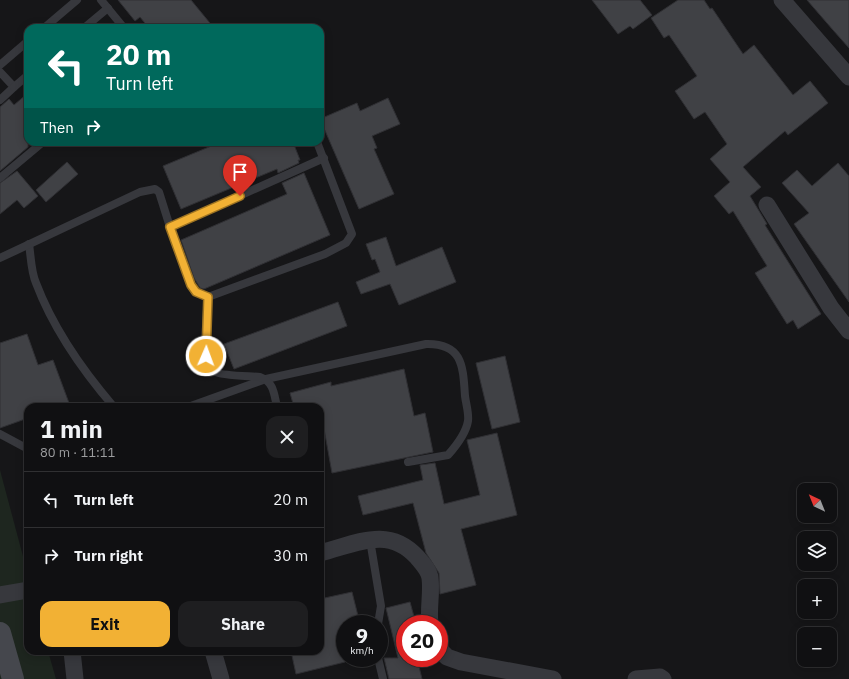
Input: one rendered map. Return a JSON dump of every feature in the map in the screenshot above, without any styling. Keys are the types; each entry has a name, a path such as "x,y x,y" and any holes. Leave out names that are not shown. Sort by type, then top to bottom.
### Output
{"street":[{"path":"782,0 849,77"},
{"path":"767,205 831,308 849,331"},
{"path":"324,552 378,538 395,540 408,548 424,565 430,577 429,615"},
{"path":"0,595 24,591"},
{"path":"0,633 13,679"},
{"path":"72,655 75,679"},
{"path":"214,655 221,679"},
{"path":"448,657 461,662 553,679"},
{"path":"636,679 660,677 663,679"}],"lane":[{"path":"49,24 77,0"},
{"path":"101,0 121,24"},
{"path":"89,24 108,8"},
{"path":"0,65 24,44"},
{"path":"0,72 14,87"},
{"path":"0,100 24,78"},
{"path":"0,178 38,146"},
{"path":"0,258 147,189 155,189 159,192 191,285 196,292 208,297 325,254 346,243 352,234 319,146"},
{"path":"170,227 324,158"},
{"path":"29,244 36,282 66,342 91,380 111,403"},
{"path":"208,297 206,356 210,366 217,373 260,377 266,380 272,385 276,403"},
{"path":"200,403 266,380 426,344 441,343 454,352 463,367 468,421 457,444 448,455 408,462"},
{"path":"0,434 24,446"},
{"path":"370,540 381,606 380,615"},
{"path":"380,667 383,679"}],"shaded area":[{"path":"0,470 24,560 24,655 49,655 56,679 0,679"}],"building":[{"path":"118,0 191,0 211,24 146,24 140,17 135,21"},
{"path":"592,0 640,0 652,15 633,29 630,26 618,34"},
{"path":"678,0 704,0 710,9 712,8 743,54 754,45 793,95 810,81 828,103 788,135 785,131 743,167 761,187 750,196 767,224 765,225 821,314 798,329 793,320 787,324 755,273 767,266 733,211 729,214 714,196 730,182 710,159 727,144 705,112 694,119 675,91 697,76 669,35 664,38 651,18"},
{"path":"807,0 849,0 849,48 833,30"},
{"path":"24,96 24,146 28,147 0,171 0,107 9,99 14,105"},
{"path":"388,98 400,124 372,136 377,148 374,149 394,194 359,209 324,128 324,117 357,103 360,111"},
{"path":"211,146 295,146 300,160 298,160 299,163 278,173 277,169 181,209 163,166"},
{"path":"67,162 78,174 46,202 36,190"},
{"path":"838,163 849,176 849,302 794,224 809,213 782,183 797,170 812,186"},
{"path":"17,171 38,196 24,208 17,200 0,214 0,183"},
{"path":"304,173 330,235 204,289 200,288 194,278 181,240 287,194 282,183"},
{"path":"386,237 396,266 442,247 456,282 399,305 390,284 361,294 356,282 380,272 375,259 372,260 366,244"},
{"path":"338,302 347,326 234,369 224,344"},
{"path":"27,334 38,365 53,360 69,403 24,403 24,419 0,428 0,343"},
{"path":"505,356 520,422 492,429 476,363"},
{"path":"404,369 414,416 425,413 433,452 332,473 324,429 324,403 293,403 290,393 331,382 331,386"},
{"path":"497,433 517,515 461,529 476,585 440,594 439,573 426,553 413,503 363,515 358,496 423,480 420,465 435,463 444,504 480,495 467,440"},
{"path":"352,592 358,615 336,615 336,664 296,674 292,655 324,655 324,598"},
{"path":"410,602 414,615 396,615 396,650 388,615 386,608"},
{"path":"388,658 396,658 396,667 419,667 422,679 389,679 386,667 388,667"}],"route":[{"path":"206,356 208,297 196,292 191,285 170,227 240,196"}]}
